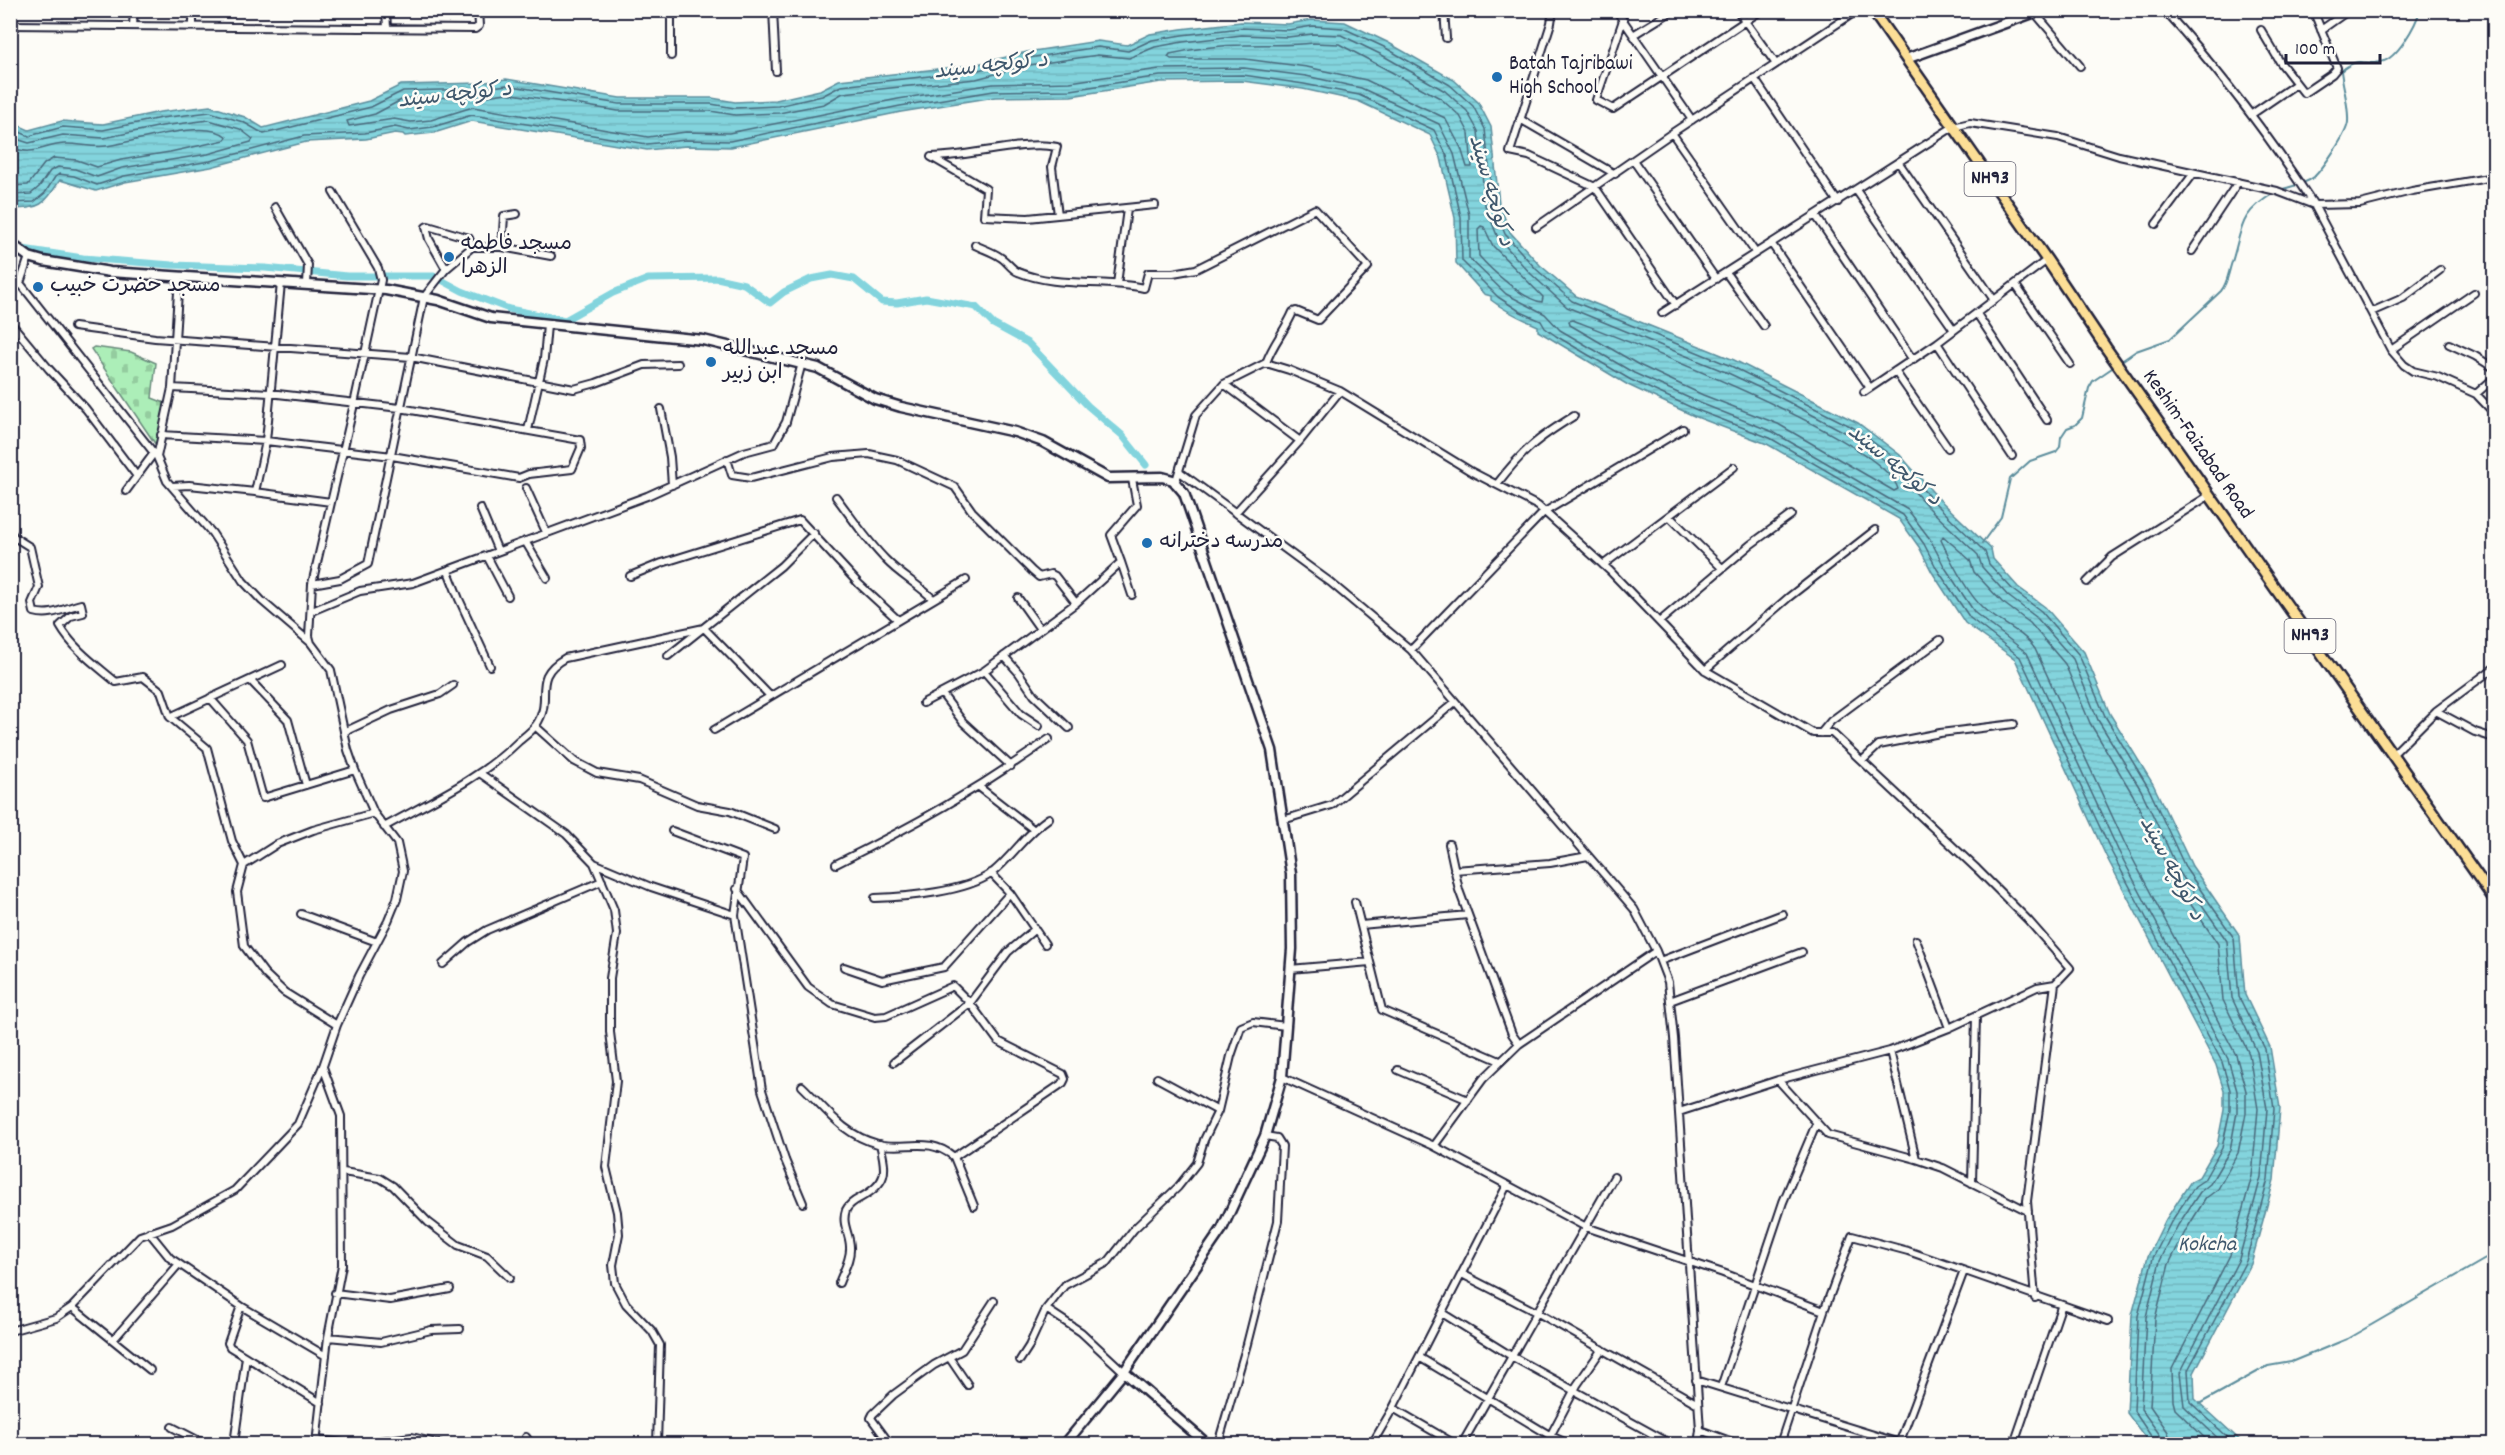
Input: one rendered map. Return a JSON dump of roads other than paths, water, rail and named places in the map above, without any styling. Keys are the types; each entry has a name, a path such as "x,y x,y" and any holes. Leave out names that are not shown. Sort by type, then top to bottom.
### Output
{"main road":[{"name":"Keshim-Faizabad Road","path":"1872,10 2106,348 2494,899"}],"street":[{"path":"133,26 134,10"},
{"path":"193,10 193,27"},
{"path":"386,10 387,28"},
{"path":"10,25 475,29 479,26 478,10"},
{"path":"671,10 671,56"},
{"path":"773,10 777,71"},
{"path":"1444,10 1446,38"},
{"path":"1553,10 1510,152 1529,156 1595,187 1676,305"},
{"path":"1616,10 1692,120"},
{"path":"1633,35 1674,10"},
{"path":"1737,10 1776,64"},
{"path":"1623,20 1596,100 1613,109 1762,10"},
{"path":"1536,227 1672,133 1858,10"},
{"path":"2012,10 2019,18"},
{"path":"2164,10 2252,114 2314,205 2391,350 2404,365 2413,371 2438,376 2476,394 2494,413"},
{"path":"2172,18 2184,10"},
{"path":"2261,30 2296,84 2302,92 2306,92 2337,68 2313,10"},
{"path":"1906,59 2038,12 2080,66"},
{"path":"2321,30 2345,13"},
{"path":"1754,78 1838,202"},
{"path":"2252,114 2296,84"},
{"path":"1520,119 1615,174"},
{"path":"1662,313 1953,127 1970,123 2058,137 2119,156 2277,191 2314,205 2360,204 2412,191 2494,177"},
{"path":"1672,133 1755,252"},
{"path":"1058,215 1052,167 1057,147 1047,144 951,157 932,157 986,189 984,216 1028,218 1127,209 1155,205"},
{"path":"1633,160 1716,279"},
{"path":"1899,163 1994,300"},
{"path":"2156,225 2194,172"},
{"path":"2192,250 2238,182"},
{"path":"1856,190 1954,330"},
{"path":"311,643 309,636 312,584 381,280 378,268 333,192"},
{"path":"275,207 308,265 308,280"},
{"path":"1117,285 1127,209"},
{"path":"975,245 1000,257 1016,271 1022,273 1062,281 1144,288 1148,273 1173,273 1196,269 1315,209 1368,267 1318,320 1296,311 1293,312 1285,330 1279,334 1271,348 1266,363"},
{"path":"502,247 504,216 517,214"},
{"path":"1816,216 1912,360"},
{"path":"443,272 426,227 469,238 472,246"},
{"path":"10,243 29,257 110,272 280,283 308,280 424,297 490,318 704,340 818,368 875,399 901,407 1015,432 1043,442 1108,478 1162,477 1173,480 1184,493 1272,750 1291,874 1290,969 1282,1077 1265,1136 1222,1229 1124,1372 1065,1444"},
{"path":"1771,243 1867,390 1937,343 2047,260"},
{"path":"312,584 340,579 368,564 424,297 443,272 472,246 502,247 551,256"},
{"path":"10,291 20,283 29,257"},
{"path":"2371,312 2403,298 2440,270"},
{"path":"1726,273 1764,326"},
{"path":"126,491 136,475 155,455 161,435 172,388 179,276"},
{"path":"10,1331 56,1318 72,1307 140,1236 172,1225 235,1190 298,1124 338,1025 397,899 403,871 397,843 374,813 355,770 344,732 331,670 311,643 262,601 243,580 212,533 167,481 155,455 20,283"},
{"path":"255,492 266,441 280,283"},
{"path":"2015,284 2070,364"},
{"path":"2391,350 2474,293"},
{"path":"1977,314 2047,420"},
{"path":"10,322 86,409 136,475"},
{"path":"528,430 540,384 547,325"},
{"path":"74,327 174,339 366,351 411,357 574,389 644,365 678,364"},
{"path":"1937,343 2012,456"},
{"path":"2449,344 2494,368"},
{"path":"312,611 360,591 413,583 448,571 672,485 727,459 774,444 786,422 802,363"},
{"path":"1175,484 1196,415 1224,384 1266,363 1289,370 1340,391 1472,472 1538,506 1543,513 1603,565 1705,670 1813,733 1832,734 1863,760 2028,920 2070,968 2055,984 2027,1201 2035,1298"},
{"path":"1895,371 1948,448"},
{"path":"2476,394 2494,378"},
{"path":"1224,384 1300,441"},
{"path":"161,435 266,441 343,452 392,456 519,478 529,474 572,469 581,448 580,440 400,408 269,393 172,388"},
{"path":"1235,513 1300,441 1340,391"},
{"path":"661,409 670,457 672,485"},
{"path":"1497,484 1521,454 1544,435 1574,416"},
{"path":"1411,650 1543,513 1683,429"},
{"path":"727,459 732,475 751,478 832,457 869,454 897,460 955,487 972,511 1032,571 1039,577 1051,574 1055,576 1076,603"},
{"path":"1603,565 1734,467"},
{"path":"1180,472 1330,582 1411,650 1634,909 1656,951 1668,982 1700,1430 1698,1444"},
{"path":"1132,478 1137,505 1111,535 1132,594"},
{"path":"172,486 255,492 331,502"},
{"path":"526,488 546,532"},
{"path":"2087,582 2112,557 2210,495"},
{"path":"836,497 866,538 888,562 918,584 933,599"},
{"path":"480,508 498,551"},
{"path":"1659,622 1722,568 1791,515"},
{"path":"1669,516 1722,568"},
{"path":"630,576 662,563 797,520 804,522 859,584 898,620"},
{"path":"1705,670 1789,597 1875,530"},
{"path":"10,531 14,537 30,547 39,587 32,603 34,612 58,613 81,604 83,613 71,616 60,626 64,634 116,682 143,677 161,691 170,717 207,748 232,841 244,865 237,892 244,946 265,974 284,992 338,1025"},
{"path":"668,656 781,566 814,533"},
{"path":"525,541 547,579"},
{"path":"487,556 508,596"},
{"path":"923,703 984,671 1004,657 1076,603 1121,562"},
{"path":"448,571 490,666"},
{"path":"714,730 966,580"},
{"path":"1018,598 1041,629"},
{"path":"704,628 770,696"},
{"path":"384,827 481,774 501,759 535,726 541,715 544,677 550,666 565,658 704,628"},
{"path":"1821,733 1831,721 1940,640"},
{"path":"1004,657 1019,673 1034,695 1069,728"},
{"path":"170,717 282,665"},
{"path":"2393,754 2436,711 2494,668"},
{"path":"984,671 1021,714 1039,726"},
{"path":"250,680 288,720 306,784"},
{"path":"344,732 391,711 440,694 453,685"},
{"path":"942,694 963,722 1011,766"},
{"path":"210,698 247,740 263,798 355,770"},
{"path":"1283,820 1332,805 1455,702"},
{"path":"2436,711 2475,732 2494,738"},
{"path":"1863,760 1879,745 1940,733 2014,724"},
{"path":"535,726 574,762 597,773 639,780 697,805 730,812 775,829"},
{"path":"836,864 916,824 979,787 1049,739"},
{"path":"481,774 566,834 594,863 614,910 617,934 610,978 610,1021 616,1081 606,1167 617,1212 619,1234 613,1265 615,1283 626,1304 652,1331 660,1346 657,1444"},
{"path":"979,787 1033,829"},
{"path":"244,865 286,840 374,813"},
{"path":"875,898 909,897 954,888 991,873 1033,829 1049,818"},
{"path":"672,831 743,858 735,915 762,1090 785,1160 803,1203"},
{"path":"1449,844 1454,870 1468,915 1512,1034 1520,1044"},
{"path":"1454,870 1550,863 1588,856"},
{"path":"594,863 651,886 735,915"},
{"path":"991,873 1010,893 1045,944"},
{"path":"443,964 468,942 487,930 602,881"},
{"path":"737,889 808,987 832,1004 875,1017 886,1016 950,986 956,988 970,1003 998,1041 1063,1074 1065,1079 1063,1083 954,1157"},
{"path":"844,967 882,980 944,967 1010,893"},
{"path":"1355,902 1382,1010 1500,1061"},
{"path":"301,914 377,942"},
{"path":"1660,961 1783,914"},
{"path":"1361,925 1468,915"},
{"path":"894,1062 970,1003 1008,952 1035,929"},
{"path":"1916,940 1949,1028"},
{"path":"1434,1146 1500,1061 1520,1044 1656,951"},
{"path":"1670,1001 1802,952"},
{"path":"1290,969 1370,962"},
{"path":"1679,1112 1778,1080 1890,1051 1949,1028 2037,987 2055,984"},
{"path":"1972,1183 1976,1016"},
{"path":"1020,1360 1046,1309 1065,1285 1107,1262 1134,1229 1178,1187 1197,1163 1204,1140 1218,1111 1240,1027 1253,1022 1286,1026"},
{"path":"1890,1051 1916,1159"},
{"path":"323,1066 341,1116 342,1265 328,1337 317,1442 354,1444 412,1437 440,1444"},
{"path":"1398,1070 1468,1100"},
{"path":"1282,1077 1434,1146 1586,1227 1723,1273 1824,1311"},
{"path":"1157,1078 1218,1111"},
{"path":"1778,1080 1828,1135 1916,1159 1972,1183 2028,1211"},
{"path":"802,1086 823,1106 835,1122 850,1134 880,1144 929,1144 954,1157 974,1206"},
{"path":"1721,1388 1783,1202 1816,1124"},
{"path":"1218,1444 1247,1344 1278,1221 1282,1146 1277,1138 1265,1136"},
{"path":"838,1283 850,1247 844,1222 847,1209 852,1202 868,1194 880,1182 886,1167 880,1144"},
{"path":"343,1172 380,1178 393,1186 428,1222 458,1245 487,1256 510,1278"},
{"path":"1462,1444 1614,1176"},
{"path":"1372,1444 1393,1408 1507,1185"},
{"path":"149,1232 170,1258 241,1306 326,1356"},
{"path":"1780,1444 1824,1311 1852,1236 1964,1271 2108,1322"},
{"path":"112,1340 179,1264"},
{"path":"1696,1380 1900,1444 1964,1271"},
{"path":"1462,1274 1538,1313 1698,1404"},
{"path":"335,1293 390,1300 450,1288"},
{"path":"890,1444 873,1423 871,1418 873,1414 893,1395 934,1365 962,1350 994,1301"},
{"path":"241,1306 228,1346 321,1403"},
{"path":"2014,1444 2061,1306"},
{"path":"72,1307 150,1370"},
{"path":"1046,1309 1081,1332 1207,1444"},
{"path":"1442,1313 1513,1357 1671,1444"},
{"path":"328,1337 381,1342 431,1330 460,1329"},
{"path":"1546,1444 1574,1391 1602,1349"},
{"path":"234,1444 246,1357"},
{"path":"949,1357 968,1385"},
{"path":"1419,1357 1551,1436 1569,1444"},
{"path":"1393,1408 1455,1444"},
{"path":"172,1427 205,1444"},
{"path":"1700,1430 1738,1444"},
{"path":"526,1437 531,1444"}],"water":[{"name":"Kokcha","path":"1312,20 1345,22 1387,42 1454,80 1478,102 1491,127 1499,203 1510,232 1540,265 1576,296 1734,360 1858,423 1900,455 1938,498 1991,549 1993,559 2018,587 2045,607 2084,652 2110,714 2153,784 2192,866 2240,936 2245,995 2270,1047 2280,1108 2274,1180 2251,1264 2194,1373 2195,1399 2244,1444 2150,1444 2127,1413 2132,1315 2148,1256 2166,1219 2191,1181 2199,1177 2217,1146 2224,1110 2224,1091 2216,1065 2106,856 2015,659 1965,623 1932,572 1919,547 1899,519 1767,444 1694,416 1628,385 1538,331 1538,326 1508,311 1491,300 1491,296 1484,294 1456,263 1455,218 1441,158 1430,135 1358,101 1303,89 1242,81 1161,82 1071,96 995,97 901,112 731,147 686,146 647,150 472,121 434,133 405,136 395,133 366,139 306,142 211,167 125,182 96,191 60,180 41,204 29,208 11,209 11,122 29,130 62,121 103,124 160,112 210,106 245,117 263,128 369,101 401,85 480,83 506,79 620,98 712,98 735,102 776,100 820,90 839,80 973,65 1027,52 1098,41 1127,45 1150,34 1181,29 1241,22 1288,24"}],"waterway":[{"path":"2279,190 2314,177 2344,134 2348,116 2341,71 2357,62 2374,63 2387,60 2405,40 2420,10"},
{"path":"2120,362 2136,351 2170,339 2221,291 2247,216 2253,208 2274,193"},
{"path":"16,248 83,258 172,265 265,268 347,276 434,276 462,291 509,309 565,320 613,293 648,279 717,278 744,284 770,303 784,292 811,279 832,275 854,279 882,302 897,303 926,298 976,307 993,324 1028,343 1088,406 1122,435 1146,465"},
{"path":"1982,543 2001,517 2010,479 2030,461 2056,452 2067,428 2075,425 2082,418 2089,388 2093,381 2115,366"},
{"path":"2199,1404 2268,1366 2291,1362 2347,1339 2494,1254"}],"place":[{"name":"Batah Tajribawi High School","path":"1497,77"},
{"name":"مسجد فاطمه الزهرا","path":"449,257"},
{"name":"مسجد حضرت خبیب","path":"38,287"},
{"name":"مسجد عبدالله ابن زبیر","path":"711,362"},
{"name":"مدرسه دخترانه","path":"1147,543"}],"water label":[{"name":"د کوکچه سیند","path":"991,67"},
{"name":"د کوکچه سیند","path":"455,96"},
{"name":"د کوکچه سیند","path":"1490,191"},
{"name":"د کوکچه سیند","path":"1894,466"},
{"name":"د کوکچه سیند","path":"2171,869"}]}
